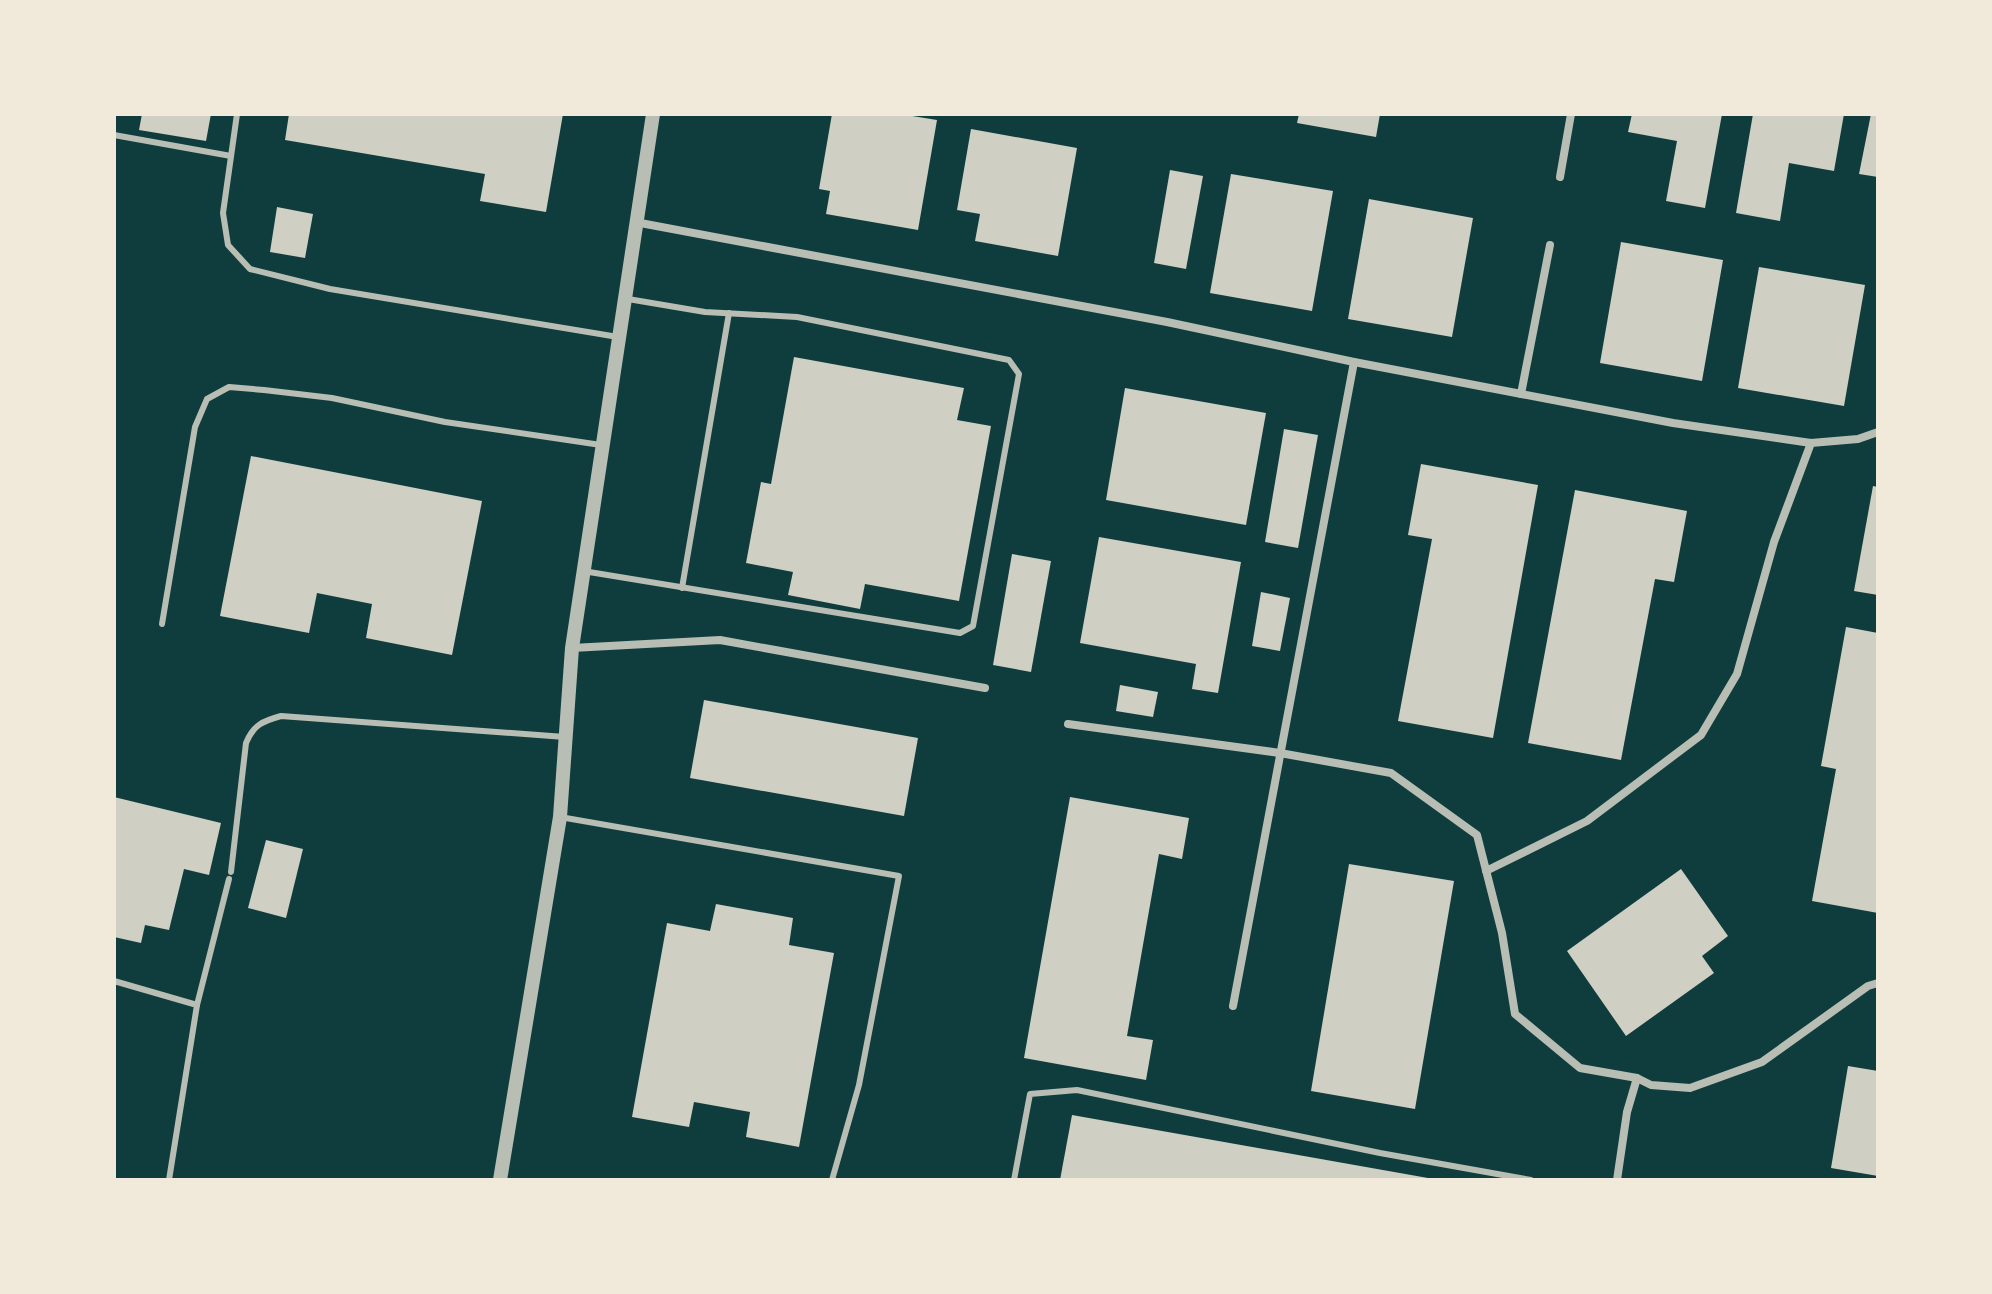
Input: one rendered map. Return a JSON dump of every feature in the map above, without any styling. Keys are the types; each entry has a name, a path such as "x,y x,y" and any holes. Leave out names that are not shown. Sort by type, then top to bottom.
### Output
{"street":[{"path":"500,1180 560,817 572,648 653,114"},
{"path":"1560,177 1571,114"},
{"path":"635,222 1136,316 1354,362 1673,423 1811,443 1858,439 1878,432"},
{"path":"1521,394 1550,245"},
{"path":"1233,1006 1354,362"},
{"path":"1486,871 1587,821 1701,735 1737,674 1774,542 1811,443"},
{"path":"572,648 720,640 985,688"},
{"path":"1068,724 1280,753 1391,773 1477,835 1502,933 1515,1014 1580,1068 1637,1078 1651,1085 1690,1088 1762,1062 1868,986 1878,983"},
{"path":"1617,1180 1627,1112 1637,1078"}],"lane":[{"path":"237,114 223,213 228,245 250,269 330,289 618,337"},
{"path":"114,135 231,156"},
{"path":"583,571 960,633 973,626 1019,374 1009,360 797,317 705,312 624,298"},
{"path":"682,588 729,313"},
{"path":"162,624 195,427 207,399 229,387 332,398 445,422 601,445"},
{"path":"169,1180 197,1005 230,876 246,743 251,730 262,721 281,716 565,737"},
{"path":"560,817 899,876 859,1085 832,1180"},
{"path":"114,981 197,1005"},
{"path":"1014,1180 1030,1094 1077,1090 1380,1153 1531,1180"}],"building":[{"path":"142,114 211,114 206,141 139,130"},
{"path":"289,114 563,114 546,212 480,201 485,174 285,140"},
{"path":"832,114 900,114 937,120 918,230 826,214 830,191 819,189"},
{"path":"1299,114 1380,114 1376,137 1297,123"},
{"path":"1632,114 1722,114 1705,208 1666,201 1677,141 1628,132"},
{"path":"1753,114 1844,114 1834,171 1789,163 1780,221 1736,213"},
{"path":"1871,114 1878,114 1878,177 1859,174"},
{"path":"971,129 1077,148 1058,256 975,241 980,214 957,210"},
{"path":"1170,170 1203,176 1186,269 1154,263"},
{"path":"1231,174 1333,191 1312,311 1210,293"},
{"path":"1369,199 1473,218 1452,337 1348,319"},
{"path":"277,207 313,214 305,258 270,252"},
{"path":"1621,242 1723,260 1702,381 1600,363"},
{"path":"1759,267 1865,285 1844,406 1738,388"},
{"path":"794,357 964,388 957,420 991,426 959,601 865,584 860,609 788,595 793,572 746,563 761,482 771,484"},
{"path":"1125,388 1266,413 1246,525 1106,500"},
{"path":"1284,429 1318,435 1298,548 1265,542"},
{"path":"251,456 482,501 452,655 366,638 372,604 317,593 309,633 220,616"},
{"path":"1421,464 1538,485 1493,738 1398,721 1432,539 1408,535"},
{"path":"1873,486 1878,487 1878,595 1854,591"},
{"path":"1575,490 1687,511 1674,582 1655,579 1621,760 1528,743"},
{"path":"1099,537 1241,562 1218,693 1192,689 1196,664 1080,643"},
{"path":"1012,554 1051,561 1031,672 993,665"},
{"path":"1261,592 1290,598 1280,651 1252,646"},
{"path":"1846,627 1878,633 1878,913 1812,901 1836,769 1821,766"},
{"path":"1120,685 1158,692 1153,717 1116,711"},
{"path":"704,700 918,738 904,816 690,778"},
{"path":"114,797 221,823 209,875 184,869 169,930 145,925 141,943 114,937"},
{"path":"1070,797 1189,818 1182,859 1159,854 1127,1036 1153,1040 1146,1080 1024,1058"},
{"path":"266,840 303,849 286,918 248,908"},
{"path":"1349,864 1454,881 1415,1109 1311,1091"},
{"path":"1681,869 1728,936 1702,956 1714,973 1626,1036 1567,951"},
{"path":"716,904 793,918 789,945 834,953 799,1147 746,1137 750,1112 694,1102 689,1127 632,1117 667,923 710,931"},
{"path":"1848,1066 1878,1071 1878,1176 1831,1168"},
{"path":"1072,1115 1428,1178 1428,1180 1060,1180"}]}
